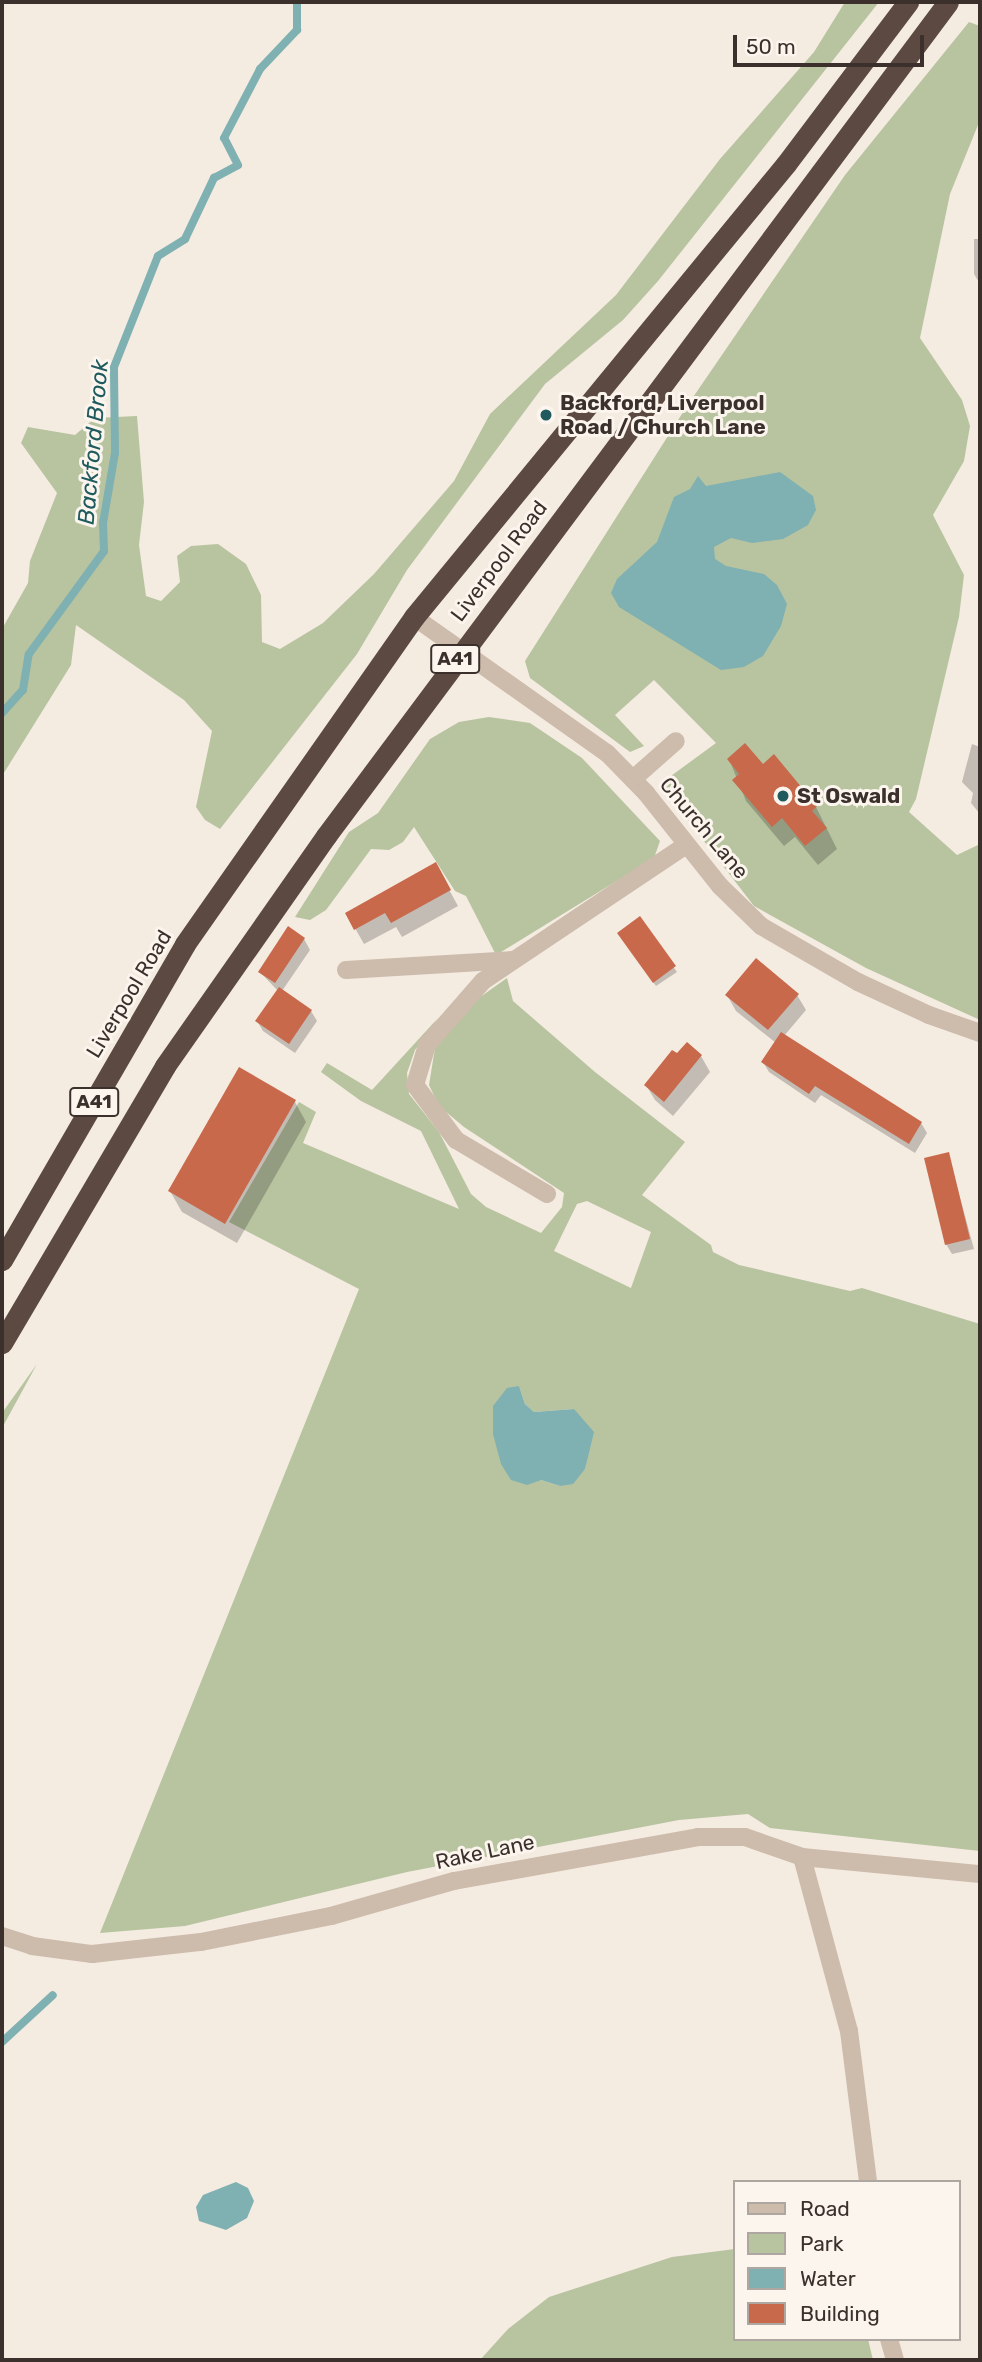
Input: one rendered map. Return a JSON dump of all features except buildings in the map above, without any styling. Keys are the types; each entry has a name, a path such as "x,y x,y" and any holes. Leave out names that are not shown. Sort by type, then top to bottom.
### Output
{"highway":[{"name":"Liverpool Road","path":"2,1260 185,944 414,617 786,164 908,2"},
{"name":"Liverpool Road","path":"2,1343 165,1066 462,651 948,2"}],"street":[{"name":"Church Lane","path":"414,617 607,753 633,779 686,845 761,926 858,982 929,1016 980,1033"},
{"path":"633,779 676,741"},
{"path":"547,1194 456,1140 415,1085 427,1045 484,981 686,845"},
{"path":"346,970 513,960"},
{"name":"Rake Lane","path":"2,1936 32,1946 92,1954 201,1942 331,1916 454,1881 698,1837 745,1837 802,1857 980,1874"},
{"path":"802,1857 849,2031 868,2180"},
{"path":"890,2341 895,2360"}],"green space":[{"path":"845,2 879,2 658,281 623,320 545,384 407,570 357,654 220,829 205,820 196,807 212,731 184,700 76,625 71,665 2,776 2,629 28,583 30,561 57,493 21,443 28,427 75,435 95,418 137,416 144,502 139,545 146,596 161,601 180,582 177,556 191,546 218,544 246,564 261,595 262,642 280,649 323,623 374,574 454,481 490,414 616,295 720,159 814,52"},
{"path":"969,22 980,26 980,120 950,194 920,338 962,400 970,426 964,461 933,515 964,575 959,617 916,799 909,812 957,855 980,844 980,1020 866,968 754,906 660,784 716,743 654,680 615,715 644,746 630,752 530,678 525,661 687,406 845,175"},
{"path":"489,717 530,723 582,758 660,841 654,858 496,955 466,896 455,891 414,827 403,842 389,850 371,849 326,910 310,920 295,917 349,832 378,813 430,739 459,722"},
{"path":"507,978 513,1001 595,1072 685,1142 642,1195 711,1245 713,1252 739,1265 850,1291 862,1288 980,1324 980,1851 770,1828 748,1814 679,1820 407,1872 185,1926 100,1933 359,1289 229,1222 299,1102 316,1112 303,1143 459,1209 421,1131 361,1101 321,1072 327,1063 372,1090 438,1018 415,1050 407,1073 409,1094 439,1132 471,1194 486,1207 541,1233 562,1207 564,1193 464,1127 439,1106 429,1085 436,1042 476,1000","holes":["587,1201 651,1232 631,1288 554,1251 577,1204","519,1386 525,1404 534,1412 574,1409 588,1445 585,1469 560,1486 541,1480"]},
{"path":"37,1364 2,1428 2,1413"},
{"path":"734,2249 734,2341 868,2341 873,2360 480,2360 508,2329 549,2297 672,2257"}],"water":[{"path":"780,472 813,496 816,510 808,525 783,539 752,543 731,538 714,547 715,559 726,566 764,574 777,585 787,604 781,626 763,656 744,667 721,670 619,607 611,593 617,579 657,542 674,497 690,489 698,476 706,486"},
{"path":"519,1386 525,1404 534,1412 574,1409 594,1432 585,1469 573,1484 560,1486 541,1480 527,1485 511,1480 501,1464 493,1434 493,1406 507,1388"},
{"path":"236,2182 248,2188 254,2201 247,2218 226,2230 199,2221 196,2207 203,2195"}],"waterway":[{"name":"Backford Brook","path":"2,713 23,690 29,654 104,551 103,523 115,453 114,367 158,256 185,239 214,178 238,165 224,138 260,69 297,30 297,2"},
{"path":"2,2042 53,1995"}],"place":[{"name":"Backford, Liverpool Road / Church Lane","path":"546,415"},
{"name":"St Oswald","path":"783,796"}]}
